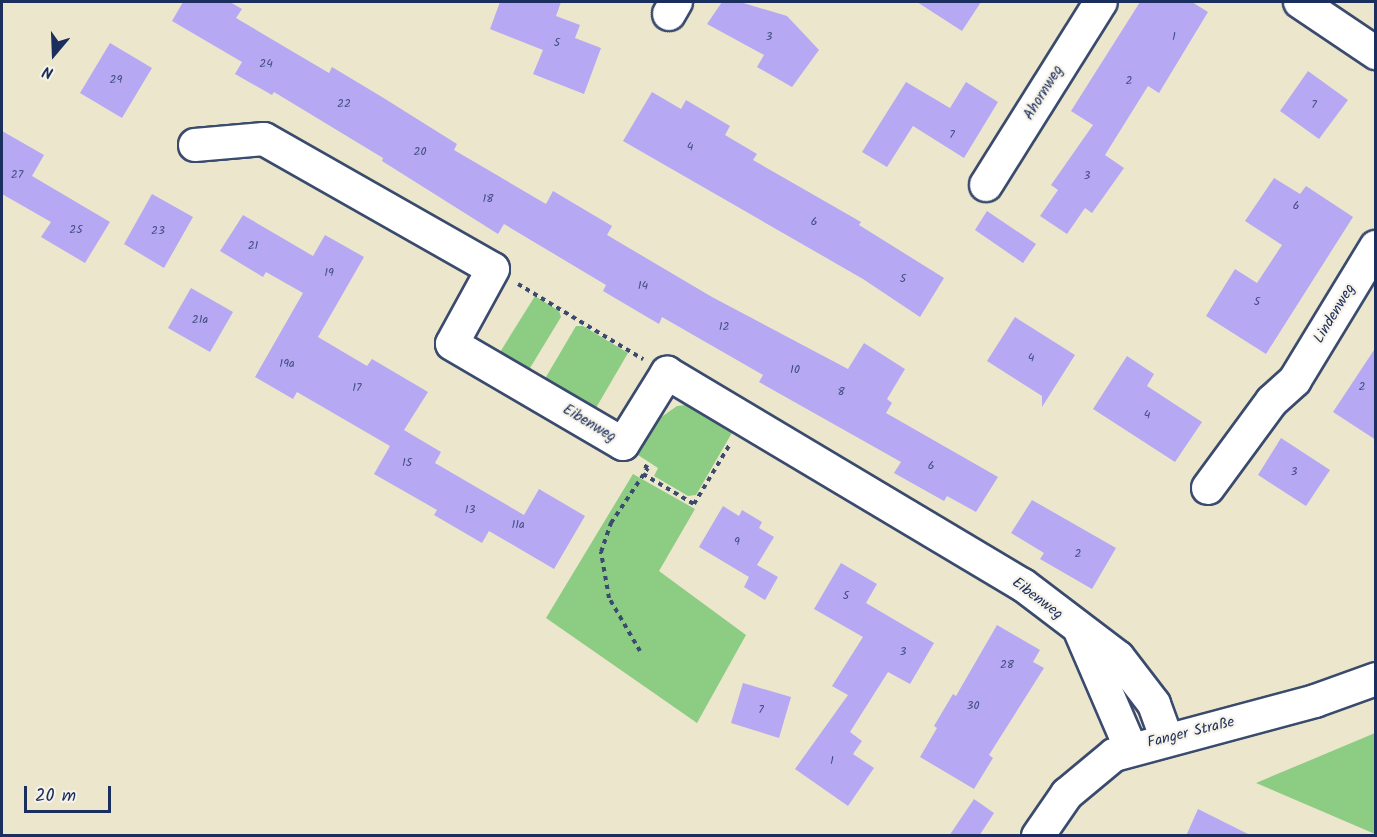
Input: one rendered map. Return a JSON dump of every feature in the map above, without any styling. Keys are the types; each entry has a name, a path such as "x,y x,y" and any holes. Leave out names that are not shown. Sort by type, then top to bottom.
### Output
{"street":[{"name":"Ahornweg","path":"986,184 1101,2"},
{"path":"1300,2 1372,43"},
{"path":"195,145 264,139 493,269"},
{"name":"Lindenweg","path":"1208,488 1272,401 1295,380 1376,247"},
{"name":"Eibenweg","path":"493,269 452,344 623,444 667,373 1023,585 1081,633 1118,657 1154,704 1167,739"},
{"name":"Eibenweg","path":"1081,633 1131,749"},
{"name":"Fanger Straße","path":"1038,836 1083,777 1114,755 1315,701 1376,680"}],"path":[{"path":"493,269 667,373"},
{"path":"643,474 694,504 746,419"},
{"path":"623,444 648,468 611,523 601,552 609,598 640,651"}],"green space":[{"path":"535,296 559,311 561,317 527,373 497,357"},
{"path":"576,326 583,326 628,353 593,413 543,382"},
{"path":"686,405 733,431 696,495 688,496 654,476 658,468 638,455 660,418 677,406"},
{"path":"633,474 695,509 659,571 746,635 697,723 546,618"},
{"path":"1375,733 1375,834 1256,783"}],"building":[{"path":"183,2 230,2 242,9 236,18 329,73 332,67 382,97 457,144 454,150 546,204 553,191 612,226 607,235 712,297 848,369 864,343 905,369 887,399 892,403 886,413 998,477 976,512 947,496 944,501 894,473 901,462 759,382 763,375 662,317 659,324 603,291 606,285 504,224 498,234 382,161 383,158 274,92 272,95 235,74 242,62 172,21"},
{"path":"500,2 561,2 556,16 580,25 575,38 601,48 584,94 533,74 543,50 490,29"},
{"path":"722,2 740,2 787,16 819,50 792,87 757,67 764,55 707,24"},
{"path":"917,2 981,2 962,31"},
{"path":"1140,2 1192,2 1208,12 1159,93 1148,86 1105,155 1124,168 1092,213 1085,208 1067,234 1040,216 1058,190 1051,185 1093,125 1071,111"},
{"path":"110,43 152,68 122,118 80,93"},
{"path":"1308,71 1348,100 1319,139 1280,111"},
{"path":"906,82 950,108 966,82 998,102 964,158 913,126 887,167 862,152"},
{"path":"652,92 681,109 686,100 730,126 725,135 757,154 753,160 861,222 859,225 944,278 920,317 863,279 623,141"},
{"path":"2,131 44,155 32,176 110,222 85,263 41,237 51,222 2,194"},
{"path":"1274,178 1300,194 1306,186 1353,217 1266,354 1206,316 1235,269 1257,283 1282,245 1245,221"},
{"path":"152,194 193,217 164,268 124,244"},
{"path":"987,211 1036,244 1023,263 975,230"},
{"path":"243,215 313,256 325,235 364,257 318,337 367,366 372,359 428,392 404,430 441,452 435,463 524,515 539,489 585,516 554,569 489,531 482,543 434,515 437,510 374,474 390,446 297,392 293,399 255,377 303,293 266,272 263,277 220,251"},
{"path":"191,288 233,312 210,352 168,328"},
{"path":"1015,317 1075,355 1042,407 1042,396 987,361"},
{"path":"1376,347 1376,440 1333,412"},
{"path":"1127,356 1154,374 1147,386 1202,422 1175,462 1093,409"},
{"path":"1281,438 1330,470 1306,506 1258,475"},
{"path":"1032,500 1116,548 1092,589 1040,559 1044,553 1011,533"},
{"path":"723,506 739,516 742,510 762,522 759,528 774,537 757,565 778,577 765,600 744,587 749,577 699,547"},
{"path":"841,563 877,584 866,603 934,643 910,684 888,672 850,732 862,741 853,754 874,768 848,806 795,769 848,695 832,686 863,637 814,609"},
{"path":"997,625 1040,650 1033,662 1044,668 989,755 993,758 974,789 920,757 937,728 934,726 953,694 956,696"},
{"path":"743,683 791,697 779,738 731,723"},
{"path":"974,799 994,813 979,836 949,836"},
{"path":"1198,809 1252,836 1186,836"}]}
